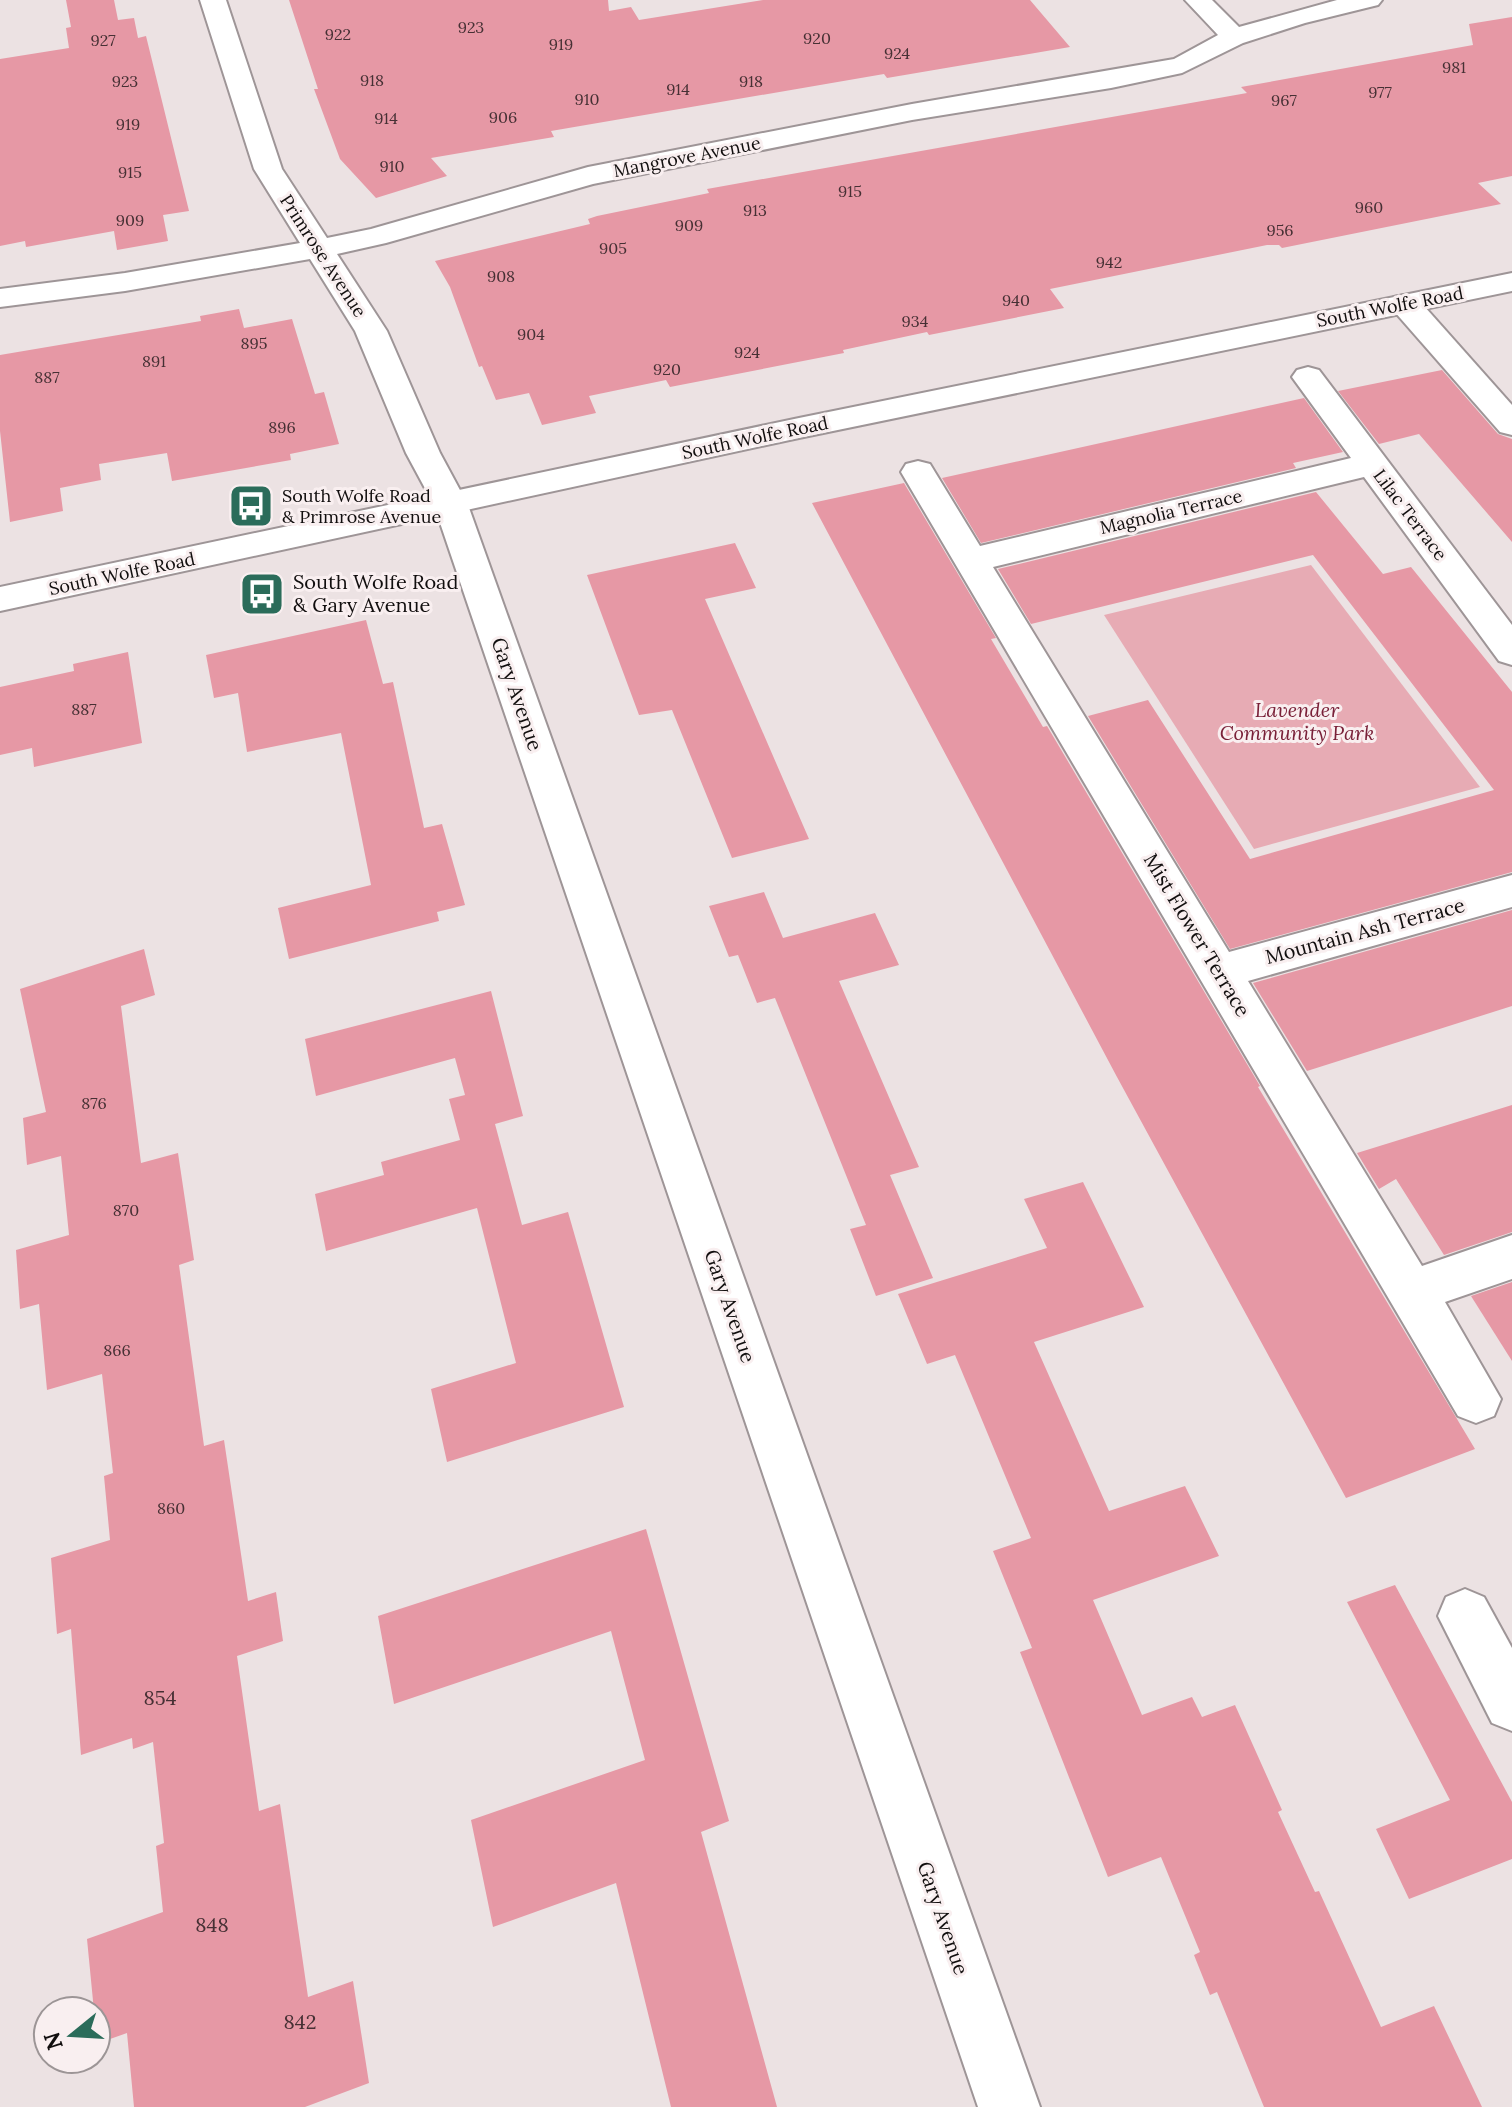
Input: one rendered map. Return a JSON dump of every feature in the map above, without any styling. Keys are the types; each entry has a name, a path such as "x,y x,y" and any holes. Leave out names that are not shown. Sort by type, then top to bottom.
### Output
{"street":[{"name":"Primrose Avenue","path":"213,0 268,169 371,331 423,453 451,505"},
{"path":"1198,0 1234,37"},
{"name":"Mangrove Avenue","path":"0,298 125,282 317,249 376,237 588,176 912,112 1111,80 1182,65 1234,37 1297,17 1369,0"},
{"name":"South Wolfe Road","path":"0,599 451,505 799,428 1512,282"},
{"path":"1405,304 1512,425"},
{"name":"Lilac Terrace","path":"1308,377 1512,652"},
{"name":"Magnolia Terrace","path":"971,560 1372,464"},
{"name":"Mist Flower Terrace","path":"918,472 1476,1399"},
{"name":"Gary Avenue","path":"451,505 1009,2107"},
{"name":"Mountain Ash Terrace","path":"1219,972 1512,891"},
{"path":"1411,1292 1512,1257"},
{"path":"1465,1616 1512,1703"}],"green space":[{"name":"Lavender Community Park","path":"1311,565 1480,787 1254,849 1104,615"}],"building":[{"path":"66,0 114,0 118,20 134,18 138,38 146,36 189,211 163,215 168,241 117,250 114,231 26,247 25,241 0,246 0,59 69,48 66,28 71,27"},
{"path":"289,0 608,0 609,11 631,7 639,20 763,0 1030,0 1070,47 887,78 884,74 551,131 554,137 431,158 447,176 376,198 340,159 314,89 318,89"},
{"path":"1512,17 1512,176 1478,183 1501,204 1282,248 1267,245 1050,289 1064,308 929,335 927,332 843,350 844,353 670,387 666,380 589,396 596,413 542,425 529,393 496,400 482,366 479,367 450,287 435,261 590,224 588,219 597,216 709,193 707,189 1247,93 1241,87 1473,45 1469,24"},
{"path":"239,309 244,328 292,319 315,394 324,392 339,444 290,454 291,460 172,481 167,453 99,464 101,480 60,488 63,511 10,522 0,431 0,355 201,321 200,316"},
{"path":"1442,370 1498,434 1512,439 1512,542 1419,434 1379,444 1338,391"},
{"path":"1304,398 1343,452 1293,463 1296,468 981,543 942,478"},
{"path":"904,483 996,638 991,639 1043,727 1047,726 1475,1449 1346,1498 1117,1077 812,503"},
{"path":"1316,492 1383,574 1411,567 1512,692 1512,872 1230,949 1088,716 1148,700 1250,859 1494,790 1313,555 1031,624 998,569"},
{"path":"735,543 756,588 705,599 809,839 732,858 672,710 639,715 587,575"},
{"path":"366,620 383,684 393,682 424,828 442,824 465,905 437,912 439,921 289,959 278,908 371,885 341,733 247,752 238,693 214,698 206,655"},
{"path":"128,652 142,743 34,767 32,748 0,755 0,687 74,671 73,664"},
{"path":"764,892 783,938 875,913 899,965 839,981 919,1167 890,1175 933,1278 876,1296 850,1229 866,1225 775,998 757,1003 738,955 729,957 709,906"},
{"path":"1512,910 1512,1006 1307,1071 1253,983"},
{"path":"144,949 155,995 121,1006 141,1163 178,1153 194,1260 179,1265 204,1446 224,1440 248,1601 276,1592 283,1641 237,1656 259,1811 280,1804 308,1997 353,1981 369,2083 305,2107 134,2107 127,2033 112,2038 112,1995 92,1995 87,1939 163,1912 156,1846 164,1843 153,1742 133,1749 132,1738 81,1755 71,1629 57,1634 51,1558 110,1540 104,1476 113,1473 102,1374 47,1390 39,1304 20,1309 16,1250 69,1235 61,1156 27,1165 23,1118 46,1112 20,989"},
{"path":"491,991 523,1116 495,1124 522,1225 568,1212 624,1407 447,1462 431,1389 516,1363 477,1208 326,1251 315,1194 384,1175 381,1162 460,1140 449,1099 465,1095 455,1058 316,1096 305,1039"},
{"path":"1512,1105 1512,1232 1444,1255 1396,1179 1379,1189 1357,1153"},
{"path":"1083,1182 1144,1307 1034,1342 1109,1511 1185,1486 1219,1556 1093,1600 1142,1715 1192,1697 1202,1717 1235,1705 1282,1810 1278,1812 1315,1892 1319,1891 1381,2027 1434,2006 1482,2107 1264,2107 1217,1992 1210,1995 1194,1955 1200,1952 1161,1857 1108,1877 1020,1652 1032,1648 993,1551 1031,1538 955,1355 927,1364 898,1294 1047,1248 1024,1199"},
{"path":"1512,1282 1512,1361 1471,1296"},
{"path":"646,1529 729,1821 701,1832 777,2107 671,2107 616,1883 493,1927 471,1820 645,1760 611,1631 394,1704 378,1616"},
{"path":"1395,1585 1512,1802 1512,1859 1409,1899 1376,1829 1450,1800 1347,1602"}],"place":[{"name":"South Wolfe Road & Primrose Avenue","path":"251,506"},
{"name":"South Wolfe Road & Gary Avenue","path":"262,594"}]}
